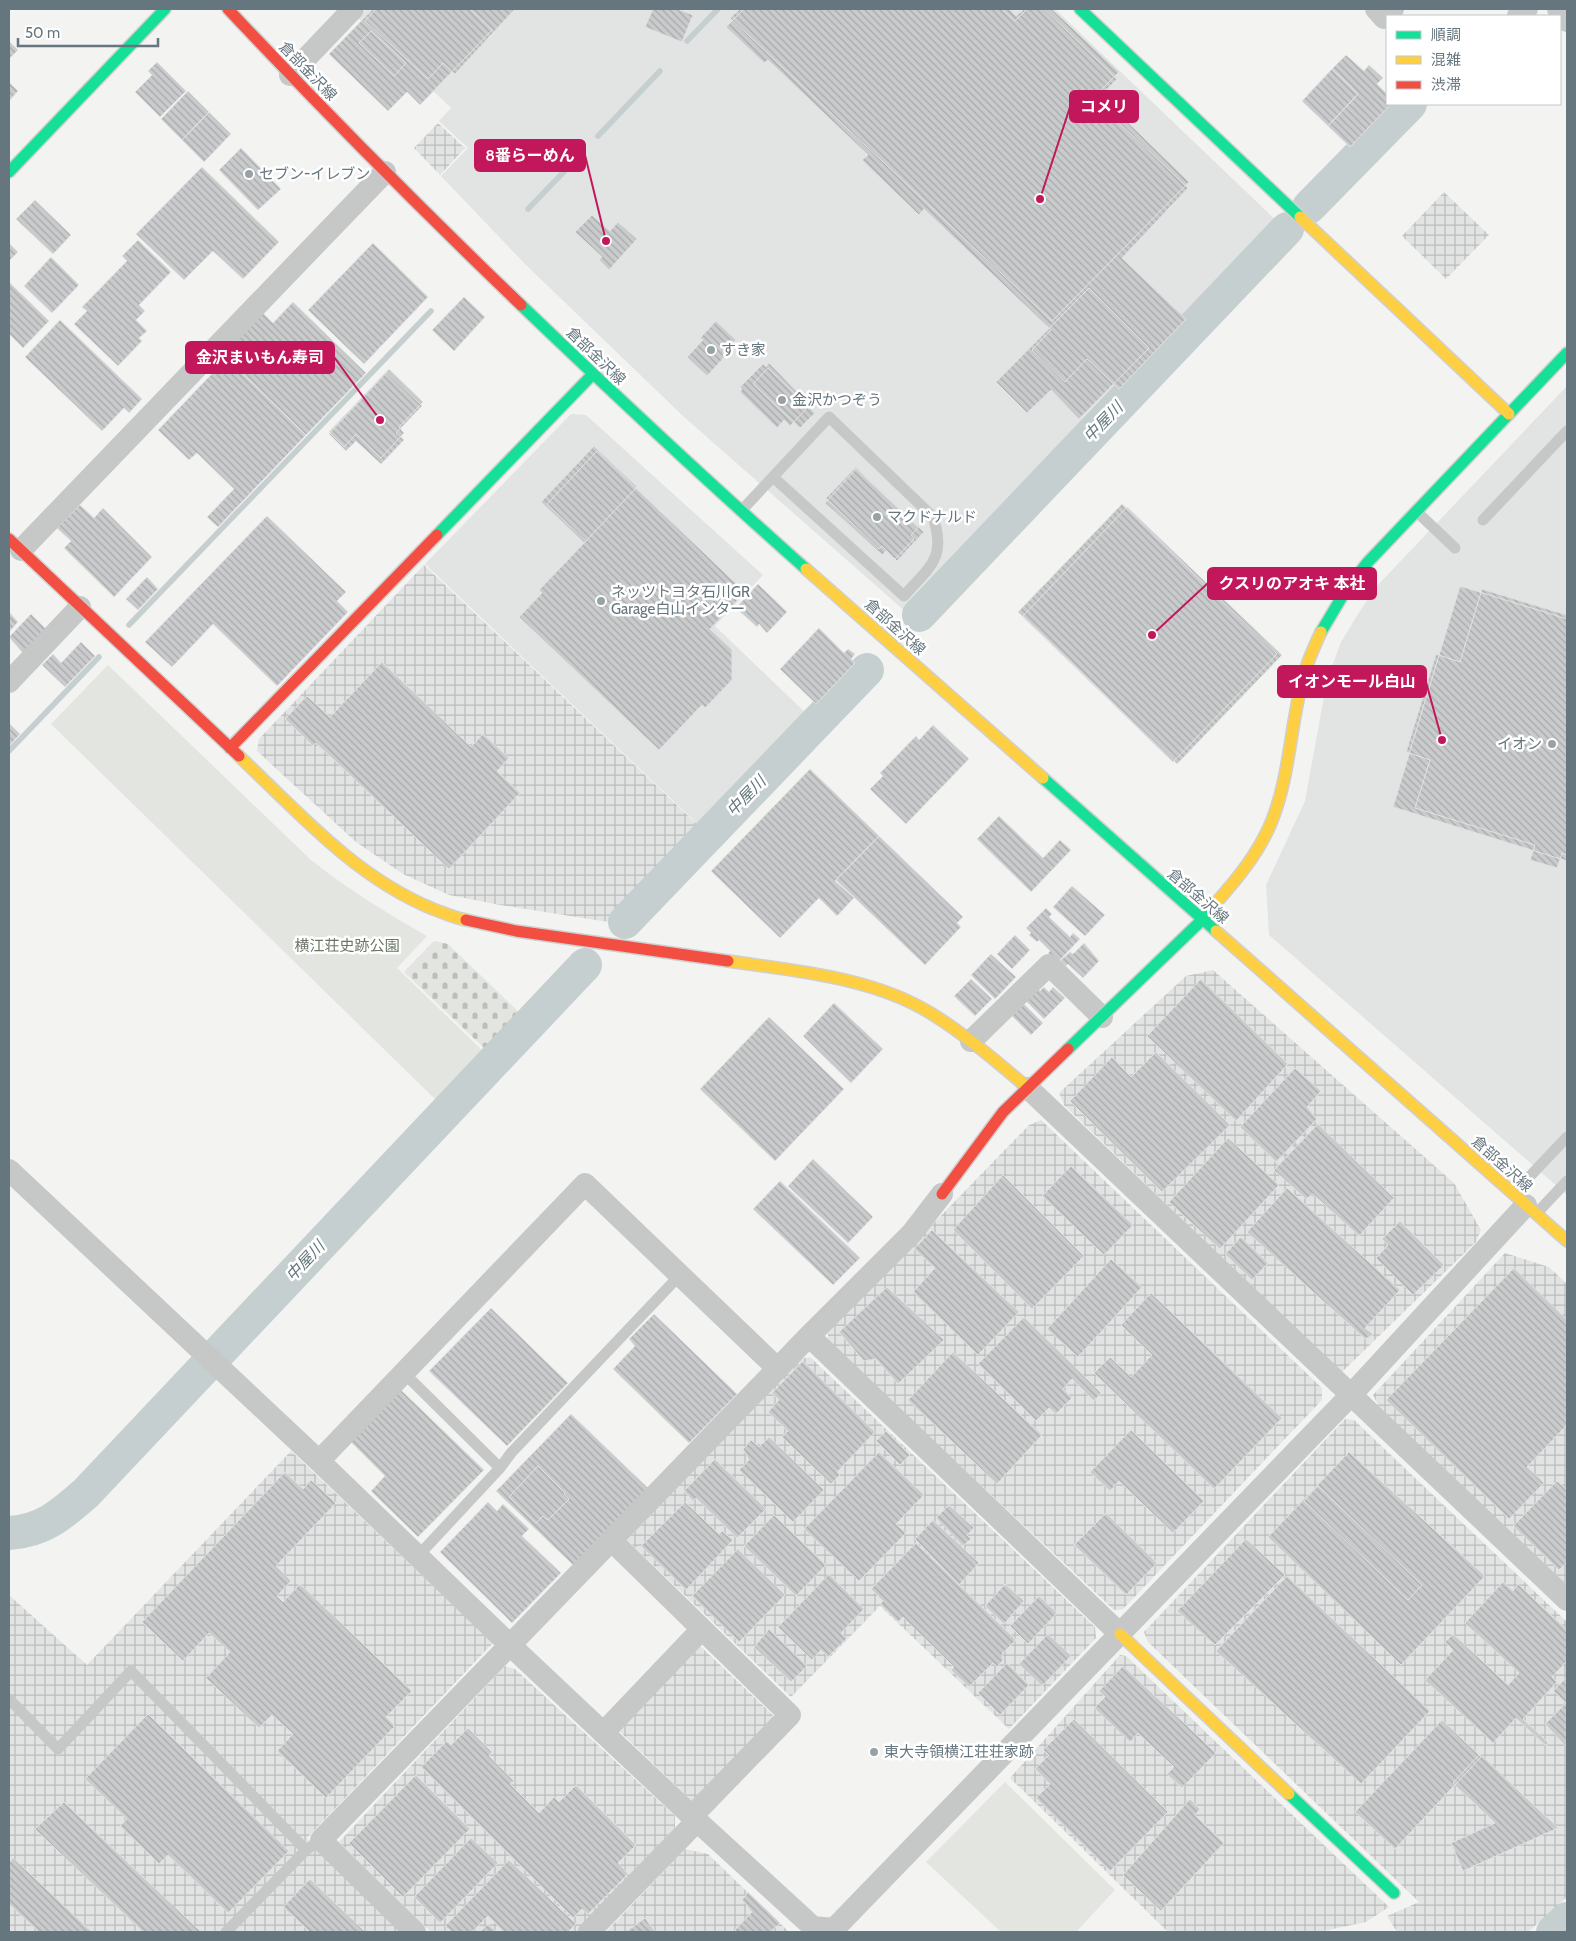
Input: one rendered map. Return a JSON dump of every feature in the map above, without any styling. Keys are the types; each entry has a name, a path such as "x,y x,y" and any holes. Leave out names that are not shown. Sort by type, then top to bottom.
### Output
{"street":[{"path":"9,172 165,9"},
{"name":"倉部金沢線","path":"228,9 385,172 593,374 741,511 1567,1241"},
{"path":"290,75 353,9"},
{"path":"1376,9 1384,18 1386,16"},
{"path":"1558,9 1567,21"},
{"path":"1084,10 1509,414"},
{"path":"385,172 15,545 342,854 386,886 459,919 516,931 822,975 869,986 930,1014 972,1041 1028,1088 1567,1600"},
{"path":"415,1932 314,1845 809,1336 912,1233 1003,1112 1203,919 1237,879 1256,852 1271,824 1282,790 1303,678 1327,620 1346,590 1368,562 1567,353"},
{"path":"230,748 593,374"},
{"path":"9,682 80,607"},
{"path":"972,1041 1048,965 1102,1017"},
{"path":"9,1170 319,1461 510,1645 695,1819 813,1927 834,1929 1351,1395 1525,1204"},
{"path":"319,1461 585,1184 778,1369"},
{"path":"809,1336 1394,1893"},
{"path":"589,1932 790,1715 611,1540"},
{"path":"604,1733 701,1630"}],"lane":[{"path":"741,511 829,417 933,518 938,532 939,545 936,559 904,596 773,477"},
{"path":"1483,520 1567,431"},
{"path":"1416,510 1455,548"},
{"path":"1525,1204 1567,1137"},
{"path":"1525,1204 1567,1181"},
{"path":"418,1556 500,1468 511,1453 680,1275"},
{"path":"404,1373 500,1468"},
{"path":"9,1699 58,1749 131,1671 314,1845 226,1932"}],"shaded area":[{"path":"367,9 1055,9 1281,225 1263,240 906,612 683,416 526,265 441,176 468,148 439,121 451,108 358,18"},
{"path":"438,123 465,148 440,175 414,148"},
{"path":"1444,192 1489,235 1446,279 1402,236"},
{"path":"1567,386 1567,1195 1269,935 1266,885 1305,801 1327,680 1341,642 1376,587"},
{"name":"ネッツトヨタ石川GR Garage白山インター","path":"571,414 586,415 763,575 715,626 810,717 705,831 425,564"},
{"path":"424,565 704,831 615,923 449,895 403,874 356,842 257,751 259,739"},
{"path":"1213,970 1454,1183 1481,1230 1476,1242 1341,1373 1064,1105 1059,1093 1186,976"},
{"path":"1041,1120 1322,1388 1322,1400 1123,1609 1114,1610 828,1342 828,1332 1029,1125"},
{"path":"1505,1253 1549,1267 1567,1284 1567,1585 1380,1409 1373,1395"},
{"path":"810,1357 1095,1627 1096,1638 1009,1729 880,1606 791,1697 627,1540 799,1359"},
{"path":"1345,1419 1354,1420 1567,1622 1567,1897 1528,1932 1397,1932 1387,1916 1419,1902 1148,1642 1144,1632"},
{"path":"291,1451 493,1643 307,1838 405,1932 9,1932 9,1595 87,1665"},
{"path":"696,1642 772,1714 776,1722 695,1804 615,1727"},
{"path":"1120,1655 1126,1656 1389,1907 1366,1922 1319,1932 1168,1932 1010,1778"},
{"path":"505,1666 515,1669 675,1816 675,1832 579,1932 431,1932 339,1842"},
{"path":"685,1849 708,1854 789,1932 606,1932"}],"green space":[{"name":"横江荘史跡公園","path":"108,665 311,860 368,900 427,936 397,968 484,1052 437,1101 51,724"},
{"path":"434,941 448,944 521,1014 486,1050 404,972"},
{"path":"1005,1782 1115,1890 1076,1932 1001,1932 926,1862"}],"building":[{"path":"373,9 470,9 492,30 420,105 407,92 388,111 329,54"},
{"path":"376,9 515,9 455,74 443,63 428,79 365,21"},
{"path":"653,9 677,9 693,15 682,42 645,27"},
{"path":"740,9 1009,9 1016,16 1024,9 1052,9 1119,72 1098,93 1189,182 1052,321 730,18"},
{"path":"744,9 1002,9 1015,21 1027,9 1044,9 1117,79 1096,101 1188,188 1122,258 1186,319 1119,389 1087,359 1065,382 1032,350 1051,330 924,209 919,215 862,160 868,155 768,60 764,63 726,27"},
{"path":"371,31 406,63 394,76 359,43"},
{"path":"9,41 18,50 9,59"},
{"path":"1346,55 1364,71 1369,65 1383,78 1377,84 1386,93 1386,105 1390,105 1350,147 1328,126 1358,94 1332,69"},
{"path":"157,62 186,91 160,117 135,92 152,75 148,71"},
{"path":"1332,69 1358,94 1328,126 1302,101"},
{"path":"9,82 18,91 9,101"},
{"path":"188,91 209,112 182,140 161,119"},
{"path":"209,112 231,134 204,162 182,140"},
{"path":"241,148 281,189 258,210 219,170"},
{"path":"202,167 279,242 243,279 213,251 184,280 136,234"},
{"path":"35,200 71,235 53,254 16,219"},
{"path":"592,215 610,231 618,222 637,239 609,270 599,260 602,257 575,232"},
{"path":"138,240 171,272 139,305 145,311 136,320 147,331 139,338 142,341 118,366 74,324 87,311 82,307 127,261 122,256"},
{"path":"9,243 18,252 9,261"},
{"path":"373,243 428,297 364,364 308,310"},
{"path":"51,257 79,285 52,313 24,286"},
{"path":"9,282 49,321 23,348 9,334"},
{"path":"1089,288 1149,348 1079,419 1051,390 1027,413 996,382"},
{"path":"464,297 485,317 454,351 432,330"},
{"path":"293,302 366,373 306,435 222,354 262,312 273,323"},
{"path":"60,320 142,399 129,413 124,408 102,431 25,357"},
{"path":"716,321 736,340 726,351 728,353 707,376 687,357 703,340 700,338"},
{"path":"227,358 306,435 218,527 207,517 234,489 197,453 189,460 158,430"},
{"path":"769,363 804,399 802,402 808,407 790,426 784,420 777,428 740,392 742,389 740,387 763,364 766,367"},
{"path":"768,368 815,413 800,428 753,384"},
{"path":"389,369 423,402 399,427 404,433 381,458 356,434 344,447 329,432"},
{"path":"387,372 422,406 396,433 404,440 381,464 356,441 346,451 329,434"},
{"path":"594,446 637,487 584,543 541,502"},
{"path":"597,451 745,592 710,629 732,650 732,680 705,708 702,705 659,750 519,617 542,593 539,590 586,541 547,504"},
{"path":"856,467 918,528 911,535 914,539 895,559 882,546 879,549 826,498"},
{"path":"856,469 924,532 897,561 886,551 882,555 825,503"},
{"path":"1122,504 1277,654 1173,762 1018,612"},
{"path":"80,505 94,518 103,508 152,557 114,597 64,548 71,541 57,528"},
{"path":"1127,507 1282,655 1177,764 1023,616"},
{"path":"267,516 346,592 337,601 348,612 277,686 213,624 172,667 145,642"},
{"path":"147,577 158,589 138,610 126,599"},
{"path":"758,584 787,612 767,633 759,624 757,627 736,608"},
{"path":"1460,586 1567,619 1567,861 1393,807"},
{"path":"1482,589 1567,615 1567,855 1562,853 1557,868 1530,860 1535,845 1415,808 1430,760 1406,752 1436,654 1460,662"},
{"path":"9,612 18,622 9,632"},
{"path":"31,614 46,629 23,653 9,637"},
{"path":"819,628 844,653 848,649 855,654 851,659 855,663 816,704 780,669"},
{"path":"81,642 95,656 65,687 42,665 53,654 61,663"},
{"path":"382,662 471,747 483,734 509,758 497,771 520,793 449,869 316,743 313,746 285,719 307,696 330,717"},
{"path":"9,723 20,734 9,746"},
{"path":"933,725 969,759 906,824 870,789 883,776 880,773 916,736 919,740"},
{"path":"810,769 879,836 835,881 854,898 837,916 819,898 780,938 711,871"},
{"path":"999,816 1043,858 1060,840 1071,850 1031,892 977,839"},
{"path":"879,836 963,917 957,923 961,927 925,965 836,880"},
{"path":"1072,886 1105,915 1085,936 1053,907"},
{"path":"1046,908 1052,914 1049,917 1070,937 1073,933 1080,939 1058,962 1048,953 1050,951 1039,940 1037,942 1029,935 1031,933 1026,928"},
{"path":"1015,935 1030,950 1012,969 997,954"},
{"path":"1084,943 1099,961 1083,978 1068,964 1066,966 1060,961 1070,952 1073,954"},
{"path":"991,954 1016,977 995,999 971,975"},
{"path":"971,979 992,999 975,1016 954,996"},
{"path":"1201,979 1288,1064 1236,1121 1147,1036"},
{"path":"1036,987 1040,991 1044,987 1049,992 1053,987 1065,998 1044,1019 1024,999"},
{"path":"834,1003 883,1049 851,1083 803,1036"},
{"path":"1024,1004 1043,1023 1031,1035 1012,1016"},
{"path":"769,1017 844,1089 775,1161 700,1089"},
{"path":"1156,1052 1230,1125 1162,1192 1070,1101 1112,1057 1131,1077"},
{"path":"1295,1068 1321,1091 1307,1107 1317,1119 1276,1162 1240,1127"},
{"path":"1318,1124 1394,1198 1359,1236 1313,1194 1306,1199 1274,1170"},
{"path":"1228,1138 1279,1185 1220,1249 1169,1202"},
{"path":"813,1159 873,1217 848,1243 788,1186"},
{"path":"1071,1166 1133,1225 1104,1255 1042,1196"},
{"path":"1003,1175 1084,1256 1032,1309 953,1230"},
{"path":"780,1181 860,1258 833,1285 753,1209"},
{"path":"1287,1188 1400,1290 1365,1328 1373,1335 1365,1339 1247,1232"},
{"path":"1400,1221 1444,1265 1413,1295 1376,1258 1388,1245 1382,1239"},
{"path":"932,1230 1019,1312 978,1355 913,1292 935,1268 914,1249"},
{"path":"1241,1237 1268,1263 1252,1280 1225,1254"},
{"path":"1111,1259 1142,1287 1078,1357 1047,1329"},
{"path":"1514,1268 1567,1320 1567,1425 1527,1467 1544,1483 1509,1519 1386,1400"},
{"path":"887,1287 944,1340 898,1384 876,1359 864,1361 839,1332"},
{"path":"1151,1293 1282,1418 1214,1489 1094,1373 1110,1357 1131,1377 1152,1355 1121,1325"},
{"path":"491,1308 568,1383 507,1446 429,1371"},
{"path":"654,1314 737,1394 689,1443 613,1369 635,1346 629,1339"},
{"path":"1024,1317 1101,1393 1094,1401 1072,1379 1063,1389 1072,1398 1056,1414 1049,1408 1036,1421 978,1364"},
{"path":"953,1352 1042,1435 997,1484 908,1400"},
{"path":"803,1361 875,1432 837,1472 840,1475 831,1484 782,1437 788,1431 768,1412 779,1400 772,1393"},
{"path":"401,1390 484,1470 418,1537 371,1491 385,1476 351,1442"},
{"path":"571,1414 648,1488 574,1566 496,1491"},
{"path":"1131,1430 1204,1501 1173,1533 1119,1481 1110,1491 1090,1472"},
{"path":"886,1431 910,1455 900,1465 876,1441"},
{"path":"769,1437 824,1490 793,1522 739,1470 749,1460 743,1449 751,1440 759,1447"},
{"path":"879,1452 924,1495 896,1524 906,1533 859,1581 804,1529"},
{"path":"1349,1452 1485,1576 1401,1665 1268,1537"},
{"path":"715,1459 766,1509 737,1538 696,1498 693,1501 684,1491"},
{"path":"538,1466 569,1499 548,1520 543,1516 536,1523 509,1497"},
{"path":"285,1472 303,1489 311,1480 336,1503 276,1566 291,1581 277,1596 283,1602 300,1584 412,1691 386,1717 395,1726 326,1798 277,1751 293,1734 272,1715 259,1728 206,1678 230,1652 209,1633 183,1661 142,1622"},
{"path":"1557,1481 1567,1490 1567,1565 1566,1563 1559,1570 1513,1526"},
{"path":"1318,1486 1422,1585 1408,1600 1304,1501"},
{"path":"488,1502 497,1511 503,1504 529,1529 522,1536 561,1573 512,1623 440,1552"},
{"path":"685,1502 719,1534 722,1531 733,1540 686,1590 641,1546"},
{"path":"949,1505 974,1528 967,1535 971,1539 963,1546 936,1518"},
{"path":"1106,1513 1157,1563 1126,1595 1074,1545"},
{"path":"774,1515 826,1565 796,1596 744,1546"},
{"path":"933,1520 979,1563 959,1585 915,1539"},
{"path":"1246,1539 1285,1575 1215,1645 1177,1611"},
{"path":"916,1543 1016,1640 1002,1654 1003,1660 997,1667 993,1663 969,1687 951,1670 954,1667 903,1617 898,1622 880,1604 883,1601 871,1589"},
{"path":"738,1549 785,1595 739,1642 692,1596"},
{"path":"829,1574 864,1609 841,1633 847,1638 828,1657 821,1650 812,1660 778,1627"},
{"path":"1287,1576 1430,1711 1361,1784 1216,1651"},
{"path":"1503,1582 1513,1591 1518,1584 1567,1630 1567,1661 1552,1677 1557,1682 1523,1719 1548,1743 1546,1746 1516,1718 1493,1743 1425,1680 1453,1650 1445,1642 1453,1634 1508,1685 1519,1673 1465,1623"},
{"path":"1005,1584 1024,1601 1004,1624 985,1606"},
{"path":"1039,1596 1057,1613 1028,1644 1010,1626"},
{"path":"769,1629 807,1666 791,1682 754,1647"},
{"path":"1048,1634 1071,1656 1042,1686 1019,1664"},
{"path":"1007,1663 1029,1685 1000,1715 978,1693"},
{"path":"1123,1666 1216,1753 1182,1788 1167,1774 1174,1767 1138,1733 1130,1742 1094,1708 1105,1697 1099,1691"},
{"path":"1567,1677 1567,1747 1545,1724 1566,1703 1553,1691"},
{"path":"148,1714 289,1851 228,1913 168,1855 159,1864 120,1826 127,1819 85,1779"},
{"path":"1074,1719 1168,1812 1110,1871 1036,1798 1050,1784 1035,1769 1049,1755 1043,1750"},
{"path":"1442,1720 1481,1757 1395,1849 1355,1812"},
{"path":"468,1728 492,1752 489,1756 514,1781 510,1784 539,1813 554,1797 559,1802 576,1785 636,1845 618,1863 628,1874 588,1914 582,1909 573,1918 421,1767 447,1741 451,1745"},
{"path":"1480,1754 1558,1828 1463,1871 1451,1843 1495,1823 1453,1783"},
{"path":"416,1775 470,1829 403,1897 349,1843"},
{"path":"1190,1799 1200,1809 1195,1815 1224,1843 1161,1911 1123,1875"},
{"path":"64,1802 201,1932 143,1932 35,1829"},
{"path":"471,1838 498,1863 440,1923 414,1897"},
{"path":"13,1858 92,1932 39,1932 9,1904 9,1863"},
{"path":"509,1860 576,1924 568,1932 504,1932 488,1916 472,1932 452,1932 445,1926"},
{"path":"310,1879 365,1932 310,1932 283,1907"},
{"path":"748,1892 780,1923 770,1932 737,1932 735,1930 752,1912 742,1900"},
{"path":"645,1918 655,1932 626,1932"},
{"path":"488,1924 497,1932 480,1932"}],"waterway":[{"path":"687,41 718,9"},
{"path":"598,136 660,71"},
{"name":"中屋川","path":"1309,207 1409,105"},
{"path":"528,209 582,153"},
{"name":"中屋川","path":"919,615 1287,229"},
{"path":"129,625 431,311"},
{"path":"9,751 99,657"},
{"name":"中屋川","path":"625,922 867,670"},
{"name":"中屋川","path":"9,1533 21,1532 42,1525 60,1515 86,1493 585,965"},
{"path":"1553,1932 1567,1919"}],"traffic: fast":[{"path":"9,172 165,9"},
{"path":"1080,9 1300,217"},
{"path":"521,305 662,438 806,569"},
{"path":"1321,632 1346,590 1368,562 1567,353"},
{"path":"437,535 593,374"},
{"path":"1043,778 1216,931"},
{"path":"1068,1049 1203,919 1215,904"},
{"path":"1289,1794 1394,1893"}],"traffic: slow":[{"path":"1300,217 1509,414"},
{"path":"806,569 1043,778"},
{"path":"1215,904 1253,856 1271,823 1286,770 1303,678 1321,632"},
{"path":"239,756 306,821 353,862 405,896 453,917 466,920"},
{"path":"1216,931 1567,1241"},
{"path":"728,961 833,977 885,992 909,1002 932,1014 957,1031 1028,1088"},
{"path":"1120,1634 1289,1794"}],"traffic: jam":[{"path":"228,9 373,159 521,305"},
{"path":"230,748 437,535"},
{"path":"9,539 239,756"},
{"path":"466,920 516,931 728,961"},
{"path":"942,1194 1003,1112 1068,1049"}],"place":[{"name":"セブン-イレブン","path":"249,174"},
{"name":"コメリ","path":"1040,199"},
{"name":"8番らーめん","path":"606,241"},
{"name":"すき家","path":"711,350"},
{"name":"金沢かつぞう","path":"782,400"},
{"name":"金沢まいもん寿司","path":"380,420"},
{"name":"マクドナルド","path":"877,517"},
{"name":"ネッツトヨタ石川GR Garage白山インター","path":"601,601"},
{"name":"クスリのアオキ 本社","path":"1152,635"},
{"name":"イオンモール白山","path":"1442,740"},
{"name":"イオン","path":"1552,744"},
{"name":"東大寺領横江荘荘家跡","path":"874,1752"}]}
